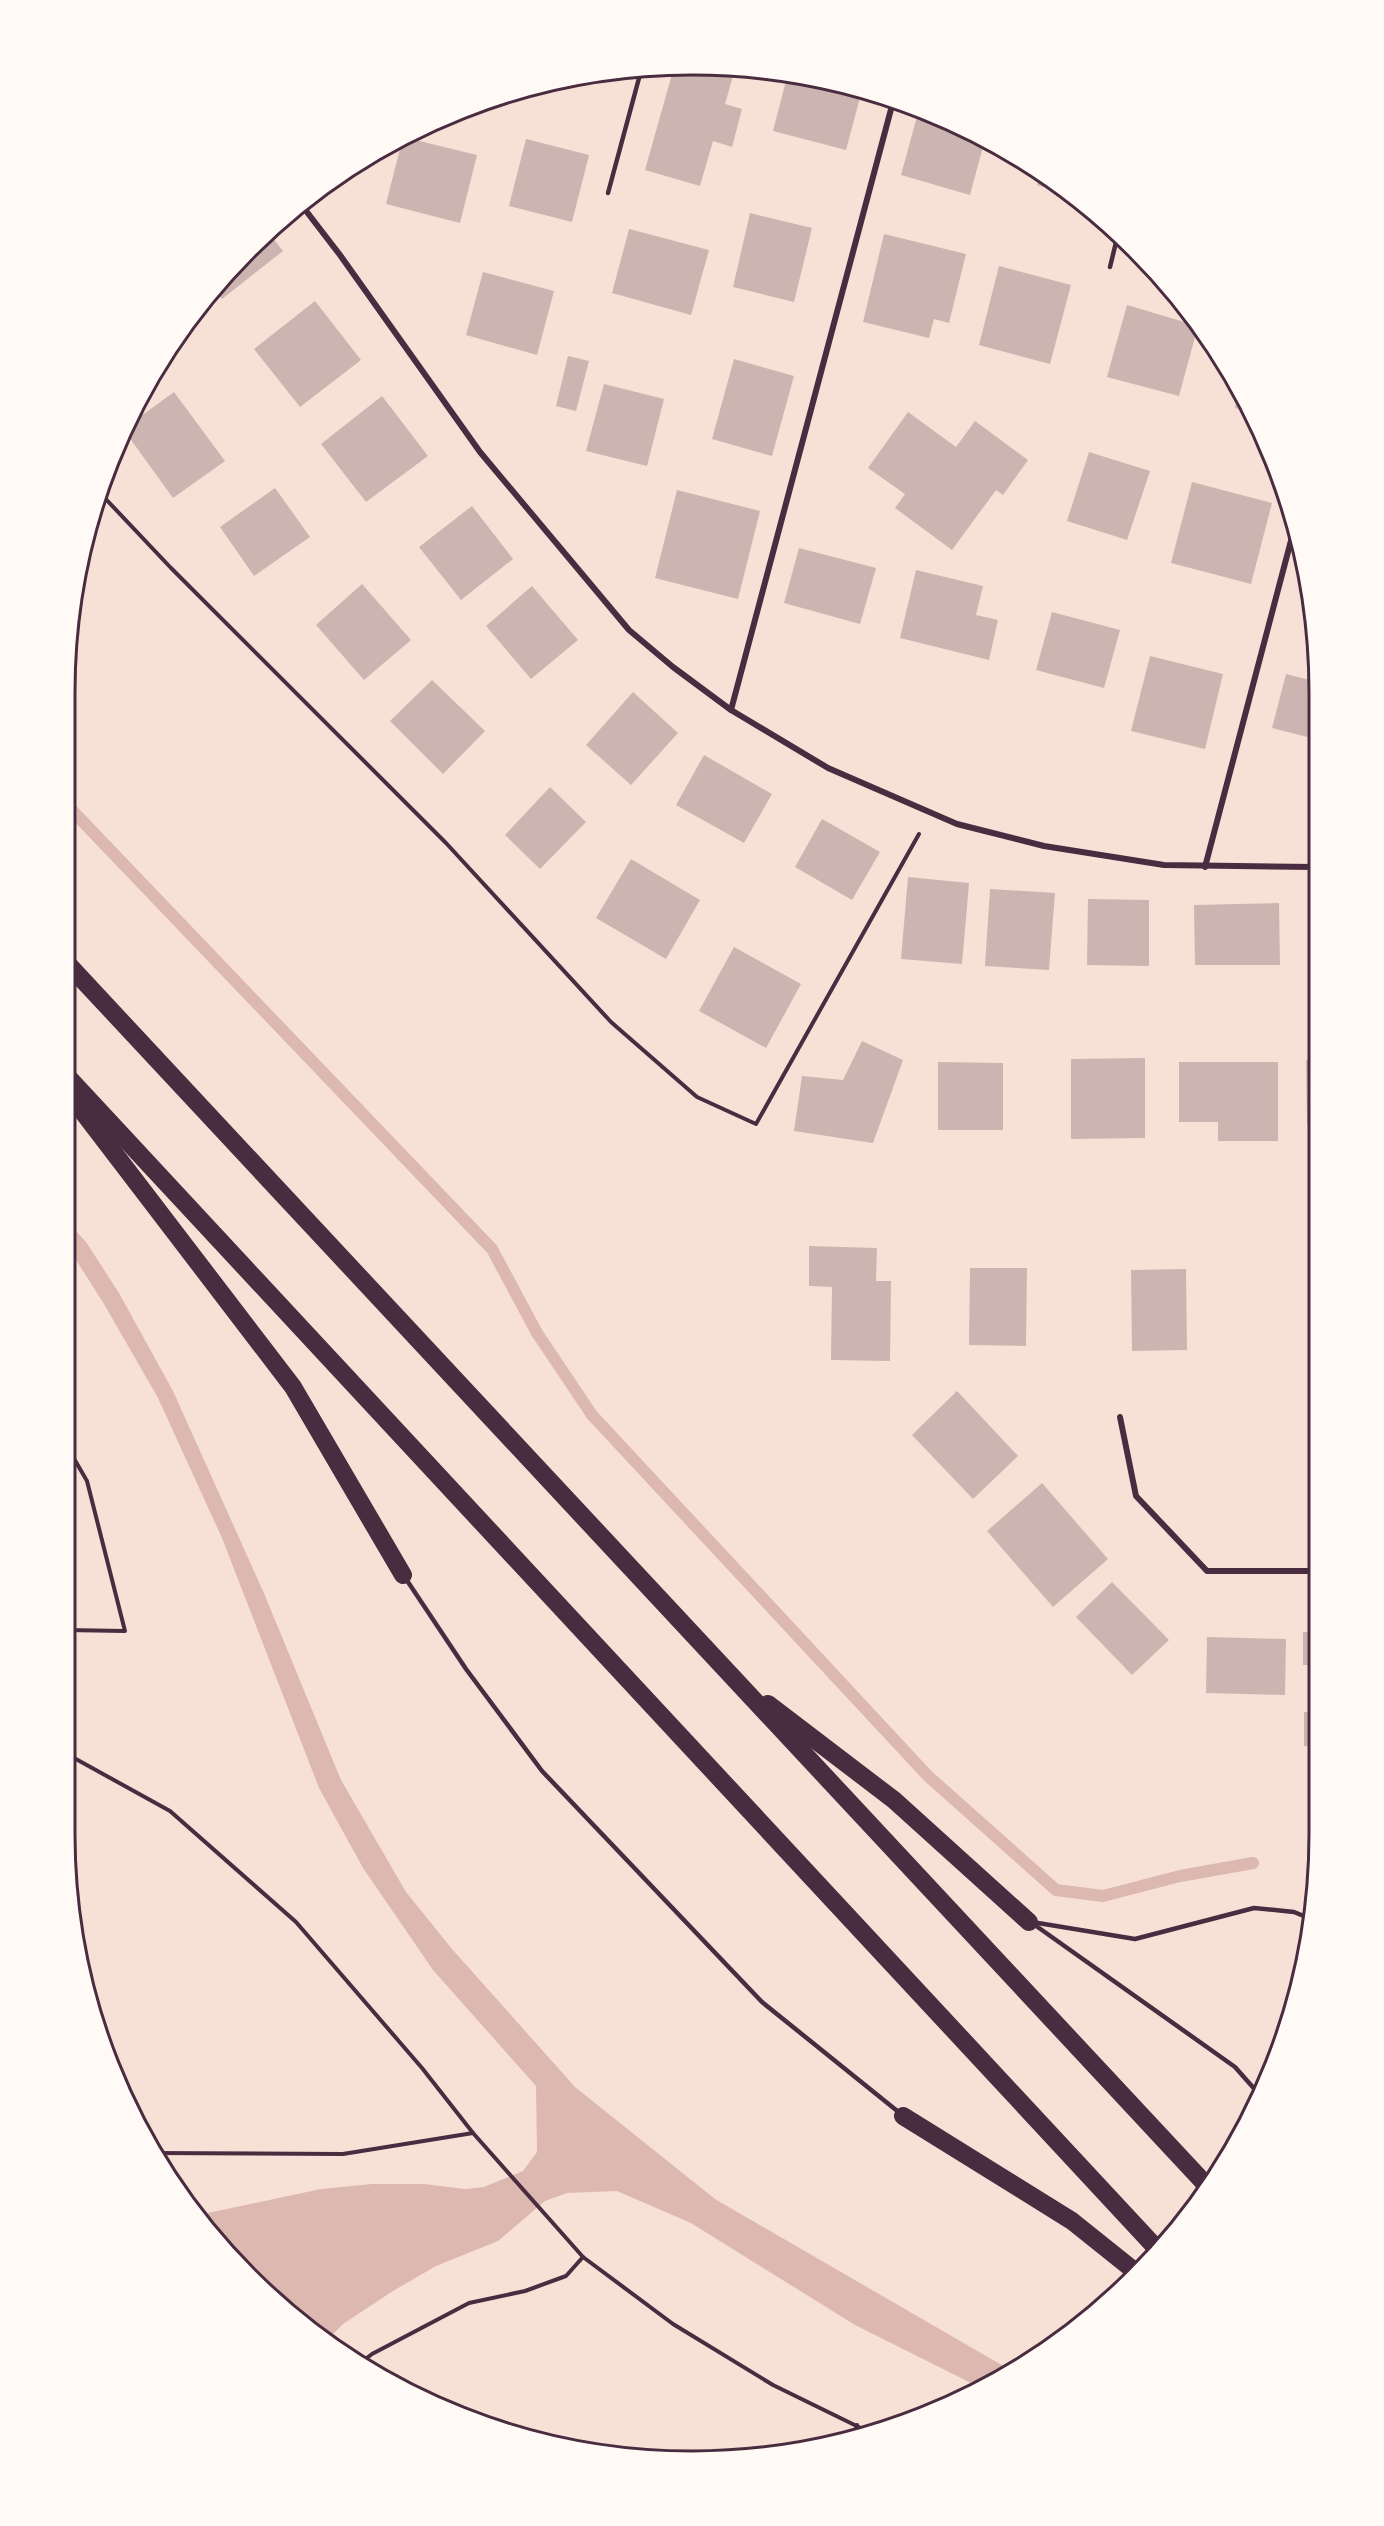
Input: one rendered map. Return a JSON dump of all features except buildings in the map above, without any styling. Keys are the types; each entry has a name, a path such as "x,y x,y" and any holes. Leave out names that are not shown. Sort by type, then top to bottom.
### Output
{"highway":[{"path":"75,971 1202,2181"},
{"path":"75,1085 1153,2244"},
{"path":"75,1102 293,1387 403,1575"},
{"path":"727,1672 894,1800 1029,1922"},
{"path":"903,2116 1072,2221 1130,2268"}],"street":[{"path":"731,710 891,108"},
{"path":"306,211 480,452 629,630 673,667 731,710 828,768 957,824 1044,846 1164,865 1309,867"},
{"path":"1205,867 1290,543"},
{"path":"1120,1418 1136,1496 1208,1571 1309,1571"}],"lane":[{"path":"608,193 639,77"},
{"path":"1110,267 1116,244"},
{"path":"403,1575 466,1669 542,1771 762,2002 903,2116"},
{"path":"1029,1922 1135,1939 1254,1908 1294,1912 1304,1916"},
{"path":"1029,1922 1235,2067 1254,2088"}],"path":[{"path":"106,500 171,568 446,843 611,1022 697,1097 756,1124 930,814"},
{"path":"75,1460 87,1481 125,1631 75,1630"},
{"path":"75,1759 170,1811 296,1922 422,2068 473,2133 583,2257 673,2324 773,2385 861,2427"},
{"path":"165,2153 343,2154 473,2133"},
{"path":"367,2358 469,2302 525,2291 566,2276 583,2257"}],"shaded area":[{"path":"75,1230 86,1242 119,1293 173,1391 263,1591 341,1780 406,1892 452,1949 575,2087 715,2199 1003,2366 972,2383 855,2325 691,2223 617,2191 567,2193 545,2201 498,2241 436,2266 343,2324 332,2335 285,2298 228,2241 206,2213 321,2189 372,2184 424,2184 465,2189 484,2187 523,2171 537,2152 536,2086 433,1970 363,1868 319,1788 222,1538 158,1398 75,1258"}],"waterway":[{"path":"75,813 492,1249 537,1333 592,1415 928,1776 1056,1890 1103,1896 1180,1876 1253,1863"}]}
